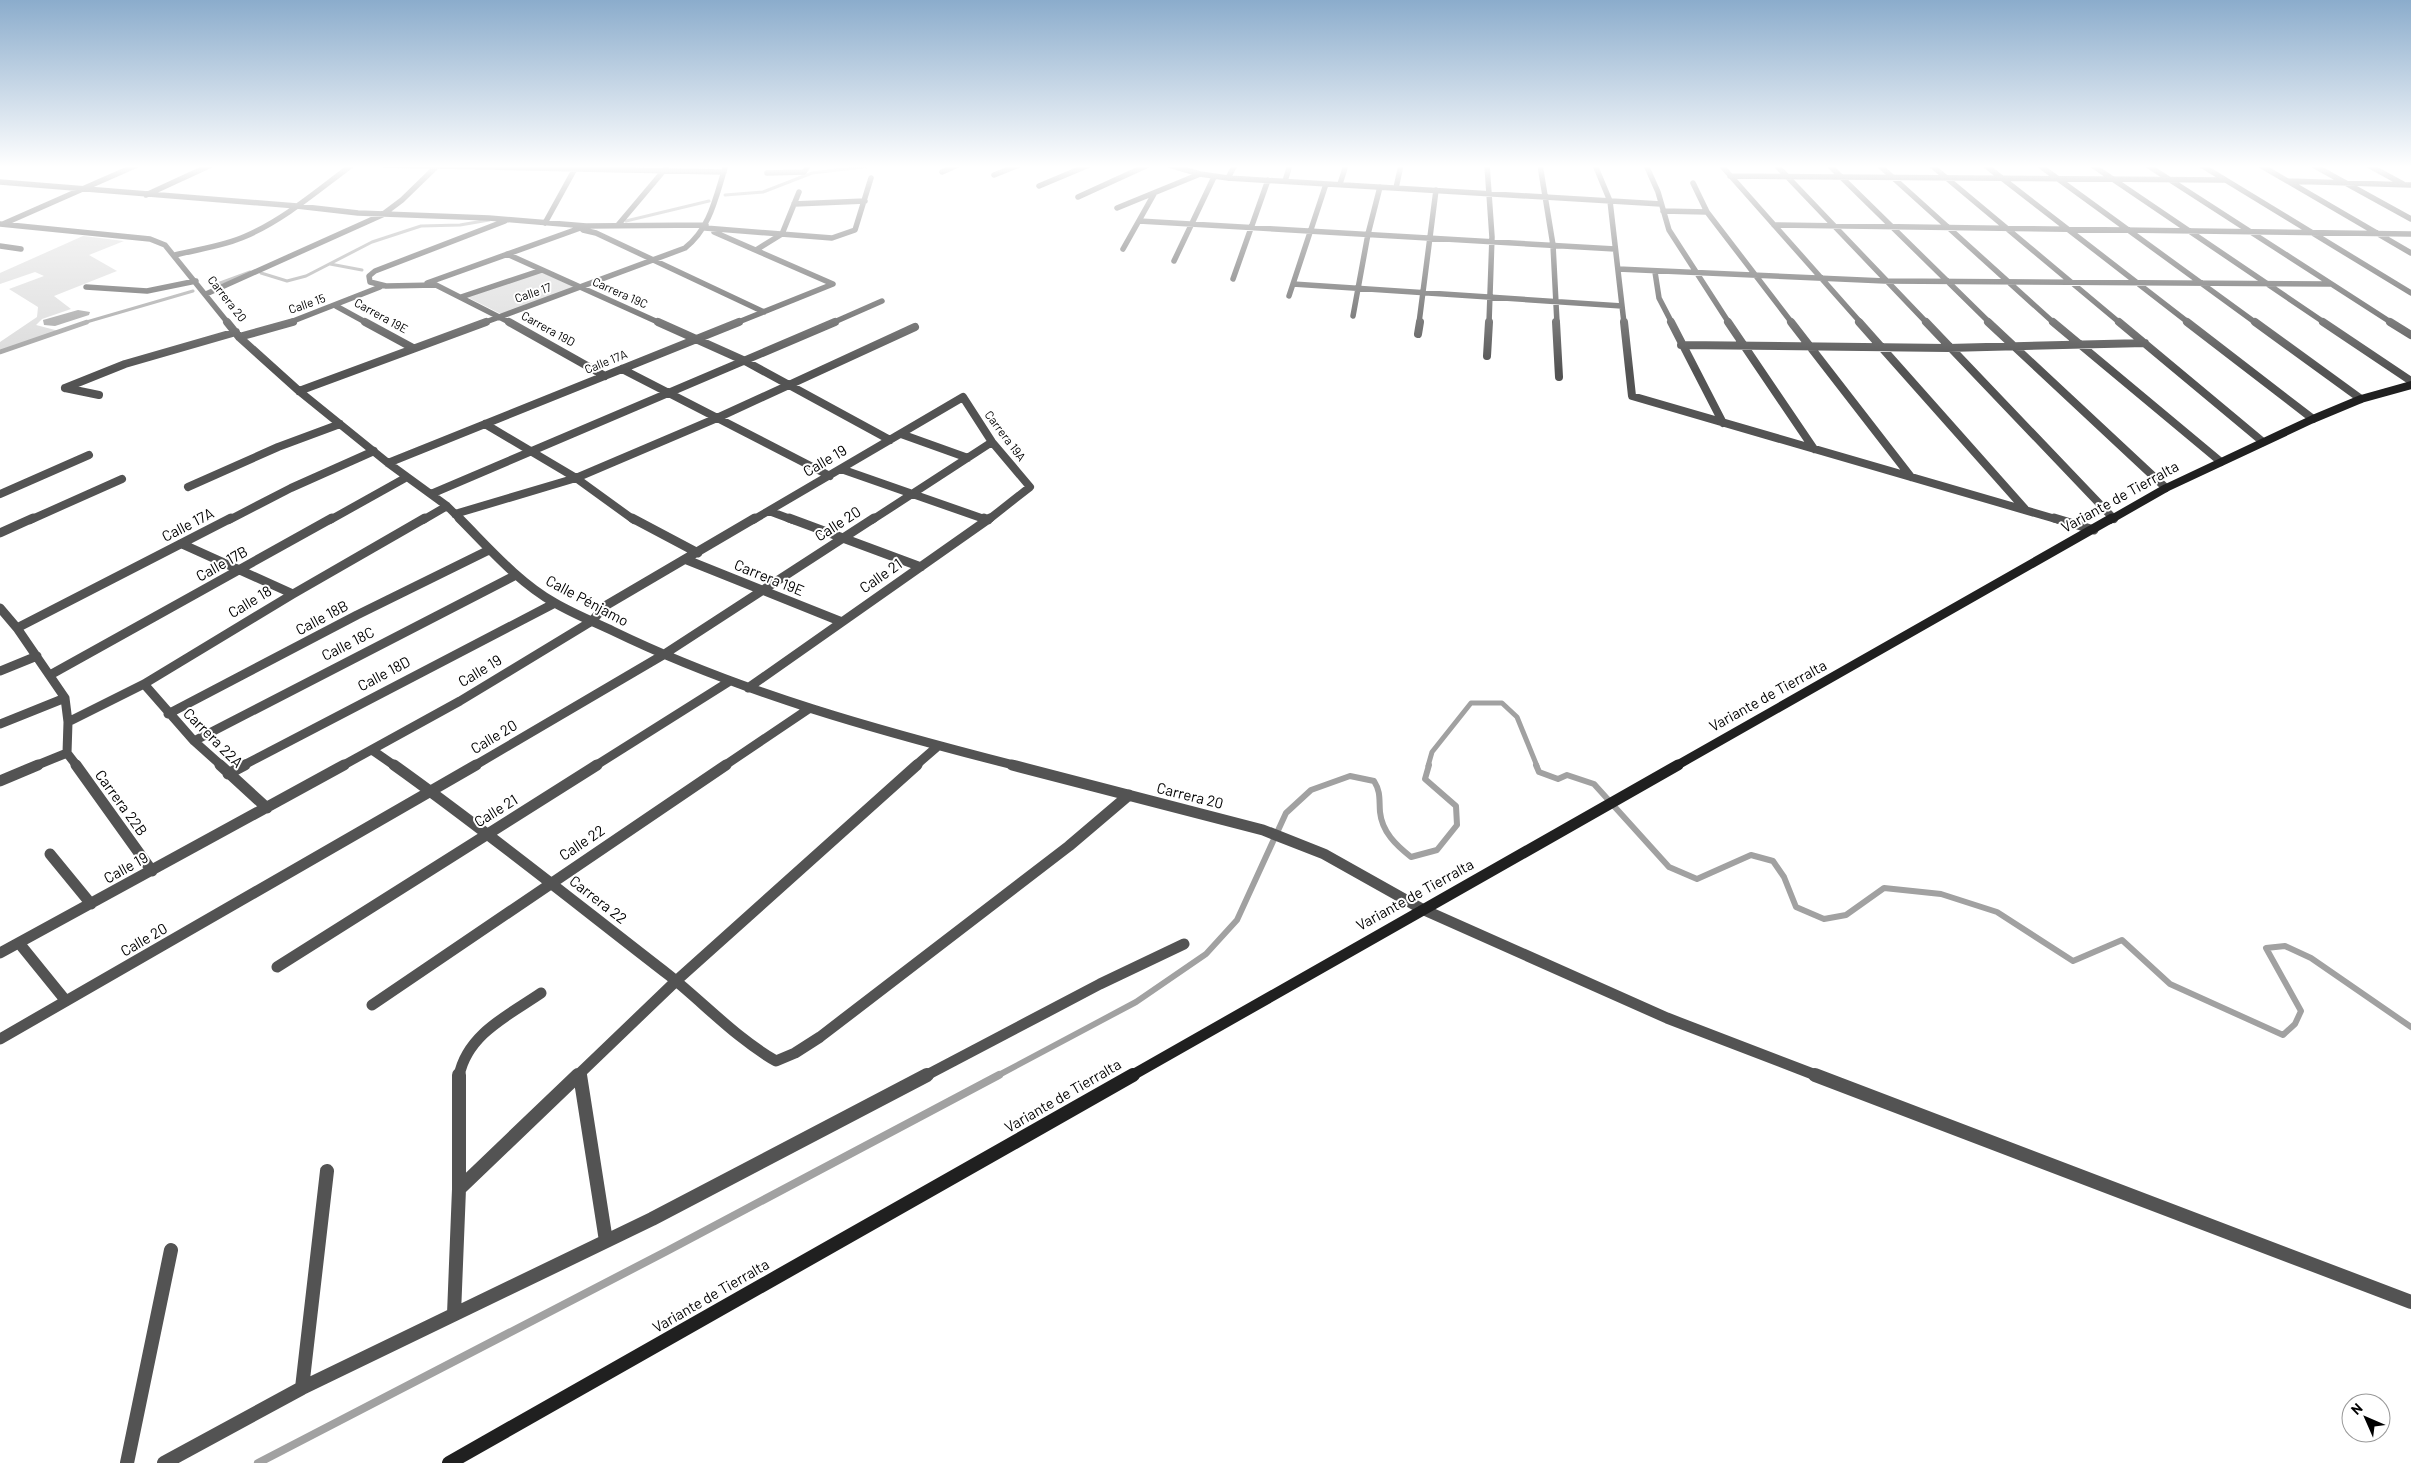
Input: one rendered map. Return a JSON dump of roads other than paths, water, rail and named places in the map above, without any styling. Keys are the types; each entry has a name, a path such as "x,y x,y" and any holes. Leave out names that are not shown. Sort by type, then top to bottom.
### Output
{"main road":[{"name":"Variante de Tierralta","path":"449,1463 2166,488 2313,419 2361,399 2411,385"}],"street":[{"name":"Carrera 20","path":"87,233 150,240 165,245 175,255 237,335"},
{"path":"175,255 252,233"},
{"path":"206,294 341,233"},
{"path":"380,287 370,282 369,276 375,271 473,233"},
{"path":"427,283 566,233"},
{"path":"597,233 764,312"},
{"name":"Calle 17","path":"299,391 499,316 654,261 692,244 700,233"},
{"path":"719,233 756,250 782,234"},
{"path":"774,233 832,238 848,233"},
{"path":"1123,249 1132,233"},
{"path":"1174,261 1187,233"},
{"path":"1233,279 1250,233"},
{"path":"1289,296 1309,233"},
{"path":"1354,233 1615,249"},
{"path":"1418,334 1431,233"},
{"path":"1487,356 1492,233"},
{"path":"1552,233 1559,377"},
{"path":"1613,233 1632,396 2094,530"},
{"path":"1671,233 1695,273 1814,449"},
{"path":"1724,233 1911,477"},
{"path":"1781,233 2026,510"},
{"path":"1842,233 1948,348 2114,519"},
{"path":"1899,233 2014,347 2166,488"},
{"path":"1954,233 2079,345 2221,462"},
{"path":"2015,233 2263,442"},
{"path":"2072,233 2313,419"},
{"path":"2132,233 2361,399"},
{"path":"2193,233 2411,381"},
{"path":"2252,233 2411,335"},
{"path":"2312,233 2411,292"},
{"path":"2376,233 2411,253"},
{"path":"2386,233 2411,234"},
{"path":"1353,316 1368,234"},
{"path":"0,246 21,249"},
{"name":"Calle 17A","path":"388,463 833,284 756,250"},
{"name":"Carrera 19C","path":"508,254 745,361 890,440"},
{"path":"1618,268 1655,272 1885,281 2330,284"},
{"path":"461,298 542,270"},
{"path":"1655,272 1659,298 1681,345 1724,423"},
{"path":"86,287 147,292 196,282"},
{"name":"Carrera 19D","path":"380,287 427,283 436,285 499,316 606,376"},
{"path":"1293,284 1622,306"},
{"name":"Calle 15","path":"99,395 65,388 125,364 237,335 336,306 380,287"},
{"path":"431,494 882,301"},
{"name":"Carrera 19E","path":"336,306 413,348"},
{"path":"455,514 576,478 717,418 915,327"},
{"name":"Calle Pénjamo","path":"237,335 299,391 388,463 447,506 516,575 555,603 663,655 748,688 938,746"},
{"path":"1681,345 1948,348 2145,343"},
{"path":"622,369 830,476"},
{"name":"Calle 19","path":"0,954 460,700 592,621 605,606 687,560 963,397"},
{"name":"Carrera 19A","path":"963,397 992,442 1030,487"},
{"path":"188,487 278,447 340,424"},
{"path":"485,424 576,478 625,515 698,553"},
{"path":"901,434 968,458"},
{"name":"Calle 20","path":"0,1039 432,791 663,655 992,442"},
{"name":"Calle 17A","path":"17,628 291,488 374,451"},
{"path":"0,494 89,455"},
{"path":"841,469 988,520"},
{"name":"Calle 17B","path":"50,675 407,476"},
{"path":"0,533 122,479"},
{"name":"Calle 21","path":"748,688 988,520 1030,487"},
{"name":"Calle 18","path":"68,722 144,684 293,594 447,506"},
{"path":"770,511 921,567"},
{"path":"182,544 293,594"},
{"name":"Calle 18B","path":"168,714 358,615 490,550"},
{"name":"Carrera 19E","path":"687,560 842,622"},
{"name":"Calle 18C","path":"194,741 516,575"},
{"name":"Calle 18D","path":"228,774 555,603"},
{"path":"0,608 4,618 17,628 65,698 68,722 67,753 0,781"},
{"path":"0,671 37,656"},
{"name":"Calle 21","path":"277,966 730,681"},
{"name":"Carrera 22A","path":"144,684 168,714 194,741 267,808"},
{"path":"0,724 65,698"},
{"name":"Calle 22","path":"372,1005 810,708"},
{"path":"458,1189 676,981 938,746"},
{"name":"Carrera 20","path":"938,746 1263,830 1324,854 1422,909 1667,1018 2411,1302"},
{"name":"Carrera 22","path":"372,750 432,791 676,981 756,1051 776,1061 795,1053 828,1032 1069,846 1129,795"},
{"name":"Carrera 22B","path":"67,753 152,871"},
{"path":"50,854 91,904"},
{"path":"19,943 66,1002"},
{"path":"164,1463 302,1388 661,1215 1100,984 1184,944"},
{"path":"454,1314 459,1074 468,1052 484,1032 541,993"},
{"path":"580,1074 606,1241"},
{"path":"302,1388 327,1171"},
{"path":"127,1463 171,1250"}],"waterway":[{"path":"261,273 287,281 306,276 372,242 399,233"},
{"path":"330,264 362,270"},
{"path":"212,286 250,272"},
{"path":"83,323 193,291"},
{"path":"0,352 87,322"},
{"path":"1428,766 1432,752 1471,703 1502,703 1517,717 1537,766"},
{"path":"997,1076 1136,1002 1206,954 1237,920 1286,813 1311,790 1350,776 1374,781 1379,792 1381,819 1395,843 1411,857 1437,850 1457,825 1456,806 1425,779 1429,765"},
{"path":"1536,765 1539,772 1558,779 1567,775 1594,784 1669,867 1697,879 1751,855 1773,861 1784,877 1796,907 1824,919 1846,915 1884,888 1941,894 1997,912 2073,961 2122,940 2170,984 2283,1035 2295,1024 2301,1011 2266,948 2285,946 2311,958 2411,1027"},
{"path":"258,1463 667,1251 999,1075"}]}
